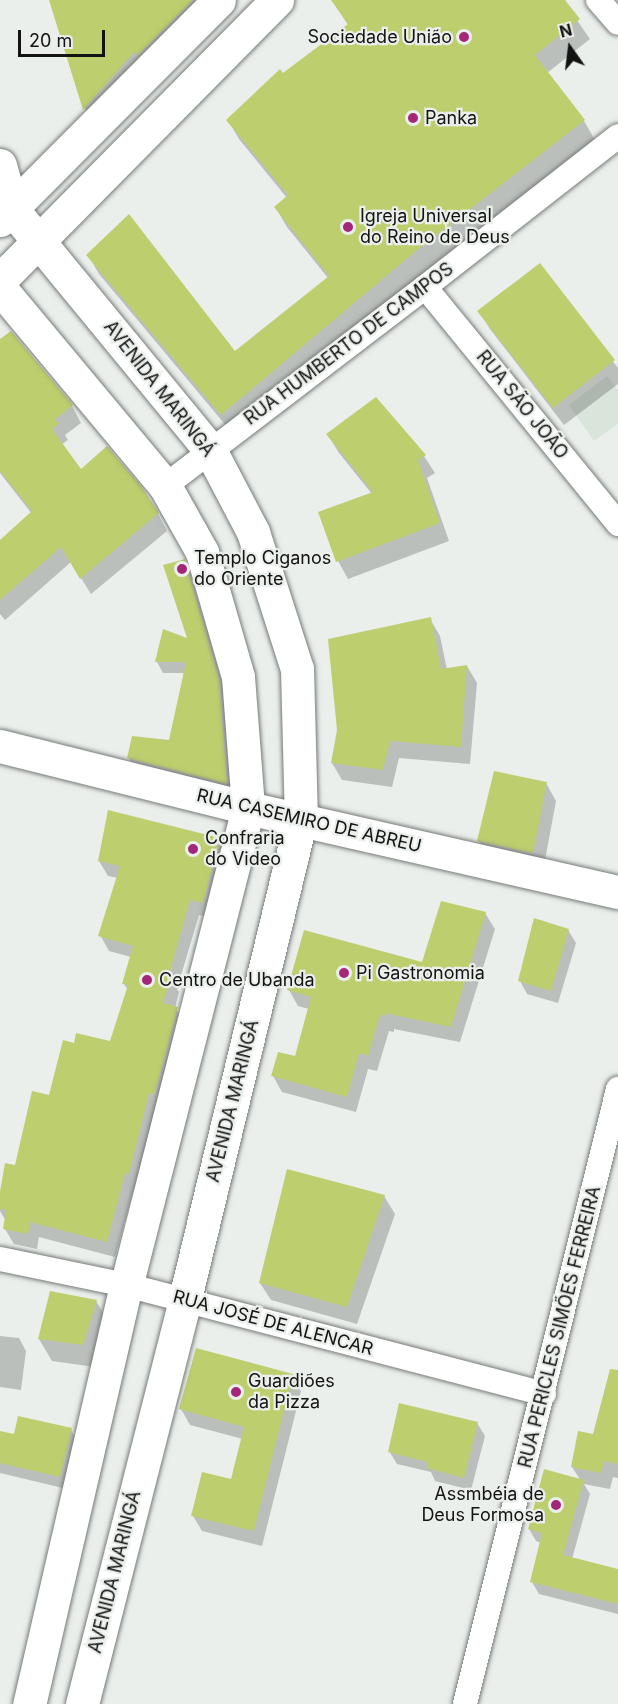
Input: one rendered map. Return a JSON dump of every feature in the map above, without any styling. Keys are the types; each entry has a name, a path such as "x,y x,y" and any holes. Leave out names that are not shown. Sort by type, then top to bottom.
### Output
{"main road":[{"path":"6,214 219,0"},
{"path":"0,280 278,0"},
{"path":"0,165 6,214"},
{"name":"AVENIDA MARINGÁ","path":"6,214 39,242 210,450 254,532 297,669 301,819 185,1300 82,1704"},
{"path":"0,288 165,486 202,552 238,677 248,807 126,1285 29,1704"},
{"name":"RUA CASEMIRO DE ABREU","path":"0,746 248,807 618,891"}],"street":[{"path":"598,0 618,23"},
{"name":"RUA HUMBERTO DE CAMPOS","path":"165,486 618,136"},
{"name":"RUA SÃO JOÃO","path":"425,287 618,524"},
{"name":"RUA PERICLES SIMÕES FERREIRA","path":"465,1704 544,1394 618,1089"},
{"name":"RUA JOSÉ DE ALENCAR","path":"0,1259 126,1285 544,1394"}],"shaded area":[{"path":"607,376 618,390 618,424 594,441 569,405"}],"building":[{"path":"49,0 193,0 137,56 135,51 83,110"},
{"path":"331,0 565,0 580,19 535,55 585,120 416,251 221,415 86,255 129,214 235,351 329,276 274,207 288,195 226,120 280,69 283,73 348,24"},
{"path":"540,263 615,360 553,408 477,311"},
{"path":"11,331 73,405 54,420 60,423 52,429 81,469 107,446 141,486 159,513 80,579 61,547 0,600 0,540 32,511 0,471 0,339"},
{"path":"376,397 426,455 418,460 440,523 336,562 318,512 373,492 326,434"},
{"path":"185,559 219,680 227,784 127,758 132,736 169,740 186,662 155,662 163,629 187,638 163,565"},
{"path":"431,617 441,669 467,665 461,747 390,741 383,770 331,763 337,730 328,639"},
{"path":"494,771 547,782 533,853 477,841"},
{"path":"108,810 220,838 203,903 190,900 169,975 171,976 163,1003 178,1007 154,1095 149,1093 129,1174 125,1173 107,1242 30,1222 28,1234 3,1229 6,1210 0,1209 0,1192 5,1163 15,1165 32,1091 49,1095 63,1040 74,1043 76,1033 110,1041 128,985 122,984 133,946 98,936 120,866 98,861"},
{"path":"441,901 486,912 451,1027 385,1013 385,1016 380,1015 368,1056 359,1053 347,1097 271,1076 278,1052 295,1056 311,997 287,990 304,930 422,962"},
{"path":"534,918 569,929 551,991 518,981"},
{"path":"287,1169 385,1195 347,1307 259,1283"},
{"path":"50,1291 97,1300 83,1345 38,1339"},
{"path":"196,1348 293,1374 254,1531 191,1516 202,1472 231,1479 244,1427 179,1409"},
{"path":"610,1369 618,1370 618,1464 604,1461 601,1473 571,1467 578,1431 593,1434"},
{"path":"399,1403 478,1422 464,1478 427,1468 428,1462 388,1452"},
{"path":"18,1416 72,1428 60,1477 0,1463 0,1431 14,1434"},
{"path":"544,1469 584,1480 563,1555 618,1569 618,1604 530,1582 542,1533 528,1529"}],"place":[{"name":"Sociedade União","path":"464,37"},
{"name":"Panka","path":"413,118"},
{"name":"Igreja Universal do Reino de Deus","path":"348,227"},
{"name":"Templo Ciganos do Oriente","path":"182,569"},
{"name":"Confraria do Video","path":"193,849"},
{"name":"Pi Gastronomia","path":"344,973"},
{"name":"Centro de Ubanda","path":"147,980"},
{"name":"Guardiões da Pizza","path":"236,1392"},
{"name":"Assmbéia de Deus Formosa","path":"556,1505"}]}
